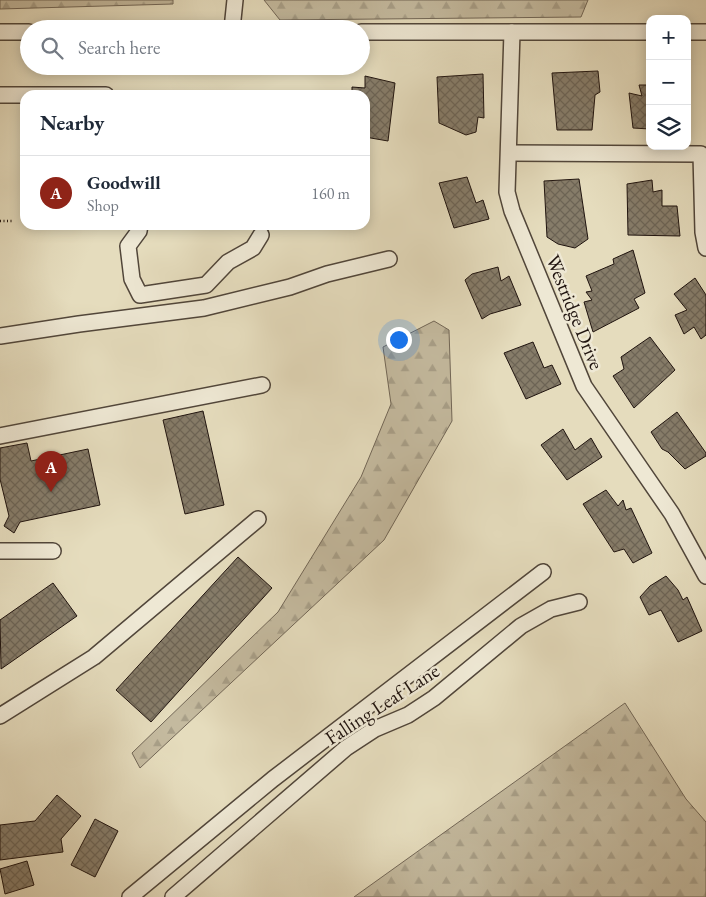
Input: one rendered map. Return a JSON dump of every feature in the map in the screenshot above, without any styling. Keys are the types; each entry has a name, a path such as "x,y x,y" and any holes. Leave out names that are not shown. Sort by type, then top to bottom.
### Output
{"street":[{"path":"233,20 235,0"},
{"path":"0,32 20,32"},
{"path":"370,32 646,32"},
{"name":"Westridge Drive","path":"512,32 507,192 512,211 584,386 672,514 706,576"},
{"path":"691,32 706,32"},
{"path":"0,95 20,95"},
{"path":"509,153 702,154 703,232 706,248"},
{"path":"140,230 128,246 132,279 140,295 206,285 228,262 253,248 261,234"},
{"path":"0,336 204,308 290,287 327,274 388,259"},
{"path":"0,436 262,385"},
{"path":"0,716 94,658 258,519"},
{"path":"0,551 54,551"},
{"path":"130,897 272,779 543,572"},
{"name":"Falling Leaf Lane","path":"172,897 346,748 375,729 408,715 434,698 521,626 551,609 579,602"}],"path":[{"path":"0,221 13,221"}],"green space":[{"path":"0,0 173,0 173,4 0,9"},
{"path":"264,0 588,0 581,17 280,20"},
{"path":"434,321 449,330 452,421 384,540 140,768 132,753 278,612 361,477 391,404 383,347"},
{"path":"625,703 686,799 706,822 706,897 354,897"}],"building":[{"path":"598,71 600,92 595,95 592,130 557,130 552,73"},
{"path":"483,74 484,118 478,117 476,132 466,135 439,123 437,77"},
{"path":"365,76 395,83 388,141 370,138 370,90 352,90 352,87 365,88"},
{"path":"639,85 646,85 646,129 633,128 629,93 642,96"},
{"path":"467,177 476,203 483,200 489,219 454,228 439,183"},
{"path":"579,179 588,239 575,248 558,244 547,237 544,181"},
{"path":"652,180 653,192 662,190 662,206 677,206 680,236 628,235 627,184"},
{"path":"633,250 645,293 634,299 639,308 593,332 584,302 592,300 586,292 592,291 586,276 614,264 613,259"},
{"path":"498,267 501,281 509,276 521,305 490,314 482,319 465,280 472,274"},
{"path":"695,278 706,295 706,335 701,339 694,327 684,334 675,315 687,310 674,294"},
{"path":"650,337 675,370 634,408 613,376 624,369 621,357"},
{"path":"533,342 544,368 552,365 561,384 526,399 504,353"},
{"path":"203,411 224,505 185,514 163,420"},
{"path":"677,412 706,453 706,456 685,469 668,452 662,449 651,432"},
{"path":"563,429 575,450 591,438 602,457 567,480 541,445"},
{"path":"27,443 31,461 88,449 100,505 20,522 14,533 4,526 9,516 0,479 0,448"},
{"path":"606,490 618,506 623,500 626,510 631,508 652,553 633,563 624,549 614,552 583,504"},
{"path":"238,557 272,588 151,722 116,690"},
{"path":"666,576 678,590 683,600 687,597 702,631 678,642 661,610 649,615 640,597 650,586"},
{"path":"53,583 77,616 1,669 0,620"},
{"path":"57,795 81,816 61,839 63,852 0,860 0,825 35,821"},
{"path":"95,819 118,831 95,877 71,865"},
{"path":"27,861 34,885 5,894 0,869"}],"place":[{"name":"Goodwill","path":"51,492"}]}
